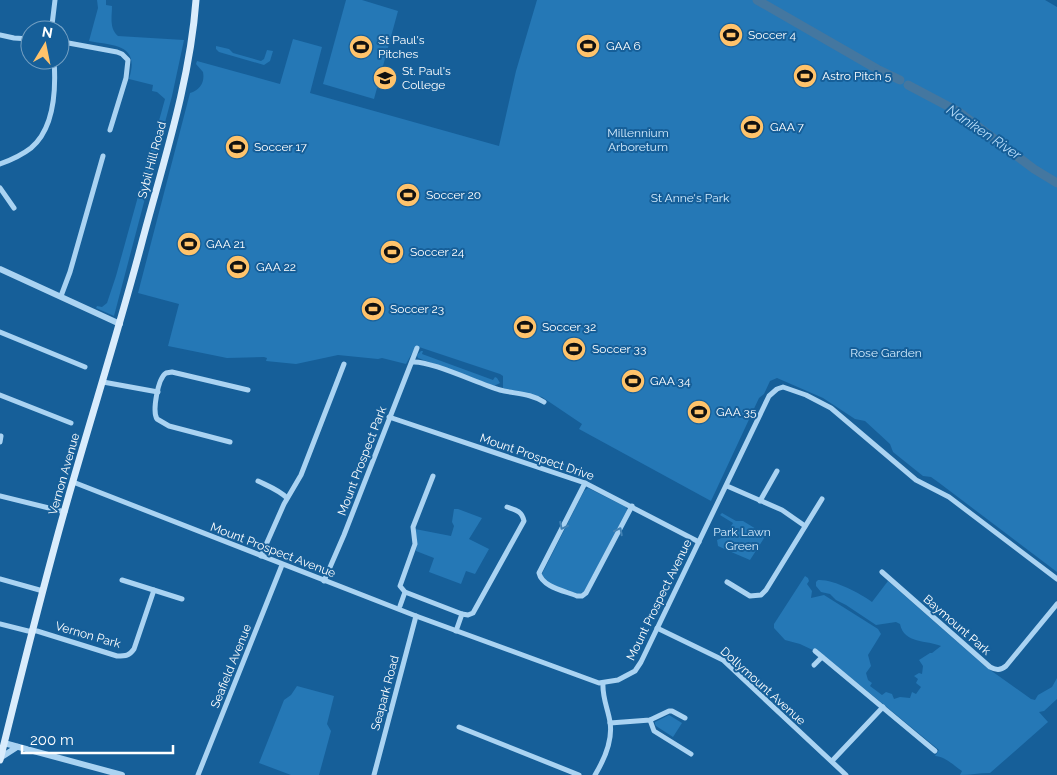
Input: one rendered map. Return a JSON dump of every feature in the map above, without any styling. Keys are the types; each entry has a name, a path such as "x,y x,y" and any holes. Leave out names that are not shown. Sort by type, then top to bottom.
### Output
{"main road":[{"name":"Sybil Hill Road","path":"120,324 185,76 196,0"},
{"name":"Vernon Avenue","path":"0,759 2,743 73,482 120,324"}],"street":[{"path":"53,20 55,0"},
{"path":"0,35 20,38"},
{"path":"70,45 117,52 128,60 126,78 110,130"},
{"path":"0,164 23,154 40,139 46,128 52,99 53,70"},
{"path":"61,296 102,156"},
{"path":"0,188 14,208"},
{"path":"0,270 120,324"},
{"path":"0,332 85,367"},
{"name":"Mount Prospect Park","path":"324,581 344,535 417,348"},
{"path":"412,362 428,364 496,389 534,397 544,402"},
{"path":"261,556 287,498 293,492 344,364"},
{"path":"230,442 169,426 155,417 154,412 163,375 172,372 248,390"},
{"path":"103,382 158,392"},
{"name":"Mount Prospect Avenue","path":"73,482 416,616 571,674 603,683 618,680 635,671 641,662 769,396 777,388 783,387 817,401 837,413 916,480 949,497 1057,579"},
{"path":"0,395 71,423"},
{"name":"Mount Prospect Drive","path":"389,417 585,483 699,542"},
{"path":"760,501 777,471"},
{"path":"433,476 413,526 416,544 400,586 405,592 462,614 468,615 473,613 524,521 519,511 507,507"},
{"path":"258,481 280,492 287,498"},
{"path":"585,483 539,573 544,583 577,596 582,596 586,593 632,506"},
{"path":"727,486 782,510 805,526"},
{"path":"0,496 65,512"},
{"path":"727,582 750,596 762,595 822,499"},
{"name":"Seafield Avenue","path":"198,775 282,565"},
{"name":"Baymount Park","path":"882,572 995,670 1006,666 1057,604"},
{"path":"0,579 43,591"},
{"path":"122,580 182,599"},
{"name":"Vernon Park","path":"32,632 37,631 117,656 125,656 134,649 154,590"},
{"path":"400,606 405,592"},
{"path":"456,631 462,614"},
{"name":"Seapark Road","path":"374,775 416,616"},
{"path":"0,624 32,632"},
{"name":"Dollymount Avenue","path":"657,628 723,660 846,775"},
{"path":"815,651 883,707 923,744 935,751"},
{"path":"814,665 822,656"},
{"path":"594,775 607,749 610,736 610,723 603,693 603,683"},
{"path":"832,761 883,707"},
{"path":"610,723 650,720 668,711 672,711 685,718"},
{"path":"650,720 654,731 691,754"},
{"path":"459,727 579,775"},
{"path":"2,743 122,775"},
{"path":"0,759 17,747"}],"green space":[{"path":"97,0 106,0 106,5 112,6 112,26 118,36 184,40 172,96 114,316 96,308 97,306 102,307 107,303 116,276 165,99 157,92 152,91 153,85 129,79 132,68 131,59 123,49 89,41 98,8"},
{"name":"St Paul's Pitches","path":"346,0 362,0 398,11 374,99 323,84"},
{"name":"St Anne's Park","path":"537,0 1045,0 1057,7 1057,572 938,482 931,477 923,476 893,452 890,444 865,421 855,419 823,398 777,378 770,381 764,394 759,398 711,501 579,429 582,424 542,397 503,388 503,376 500,374 416,346 406,364 382,358 338,355 296,364 266,361 267,358 264,357 227,358 168,346 179,304 138,293 190,93 199,88 203,79 203,72 196,64 197,61 280,84 293,39 322,47 310,93 499,146 516,71"},
{"path":"216,46 261,61 264,59 267,50 273,51 270,61 264,65 219,52"},
{"path":"423,351 422,354 493,380 495,377 500,383 494,386 418,358 417,355"},
{"path":"588,488 626,507 627,510 584,592 578,594 545,582 541,576 584,491"},
{"path":"454,509 482,518 469,539 489,549 475,574 466,571 461,584 429,572 434,558 416,551 415,529 451,536 454,526 452,522"},
{"name":"Park Lawn Green","path":"722,513 736,521 743,521 766,535 750,560 718,546 717,540 724,537 733,523 720,515"},
{"path":"805,576 808,578 807,584 812,591 811,598 824,595 878,629 881,634 868,655 871,666 866,673 868,680 872,683 870,686 882,695 886,692 892,694 894,699 900,697 910,698 912,692 916,694 921,687 916,683 918,679 914,676 919,673 922,674 923,666 919,660 941,646 911,638 906,635 900,624 896,622 876,625 836,600 830,594 821,592 816,586 818,580 839,584 872,602 888,581 986,667 1031,699 1035,700 1038,695 1052,687 1057,678 1057,699 1044,711 1039,712 1048,722 990,773 960,775 962,771 946,759 935,756 939,750 849,676 819,653 800,644 785,640 774,628 774,624"},
{"path":"297,686 334,696 327,724 331,731 319,775 291,775 259,763 284,700 291,695"},
{"path":"669,715 682,723 673,737 655,724 655,722"}],"waterway":[{"path":"757,0 877,69"},
{"path":"879,70 900,80"},
{"name":"Naniken River","path":"908,85 959,112 1034,169 1057,183"}],"place":[{"name":"Soccer 4","path":"731,35"},
{"name":"GAA 6","path":"588,46"},
{"name":"St Paul's Pitches","path":"361,47"},
{"name":"Astro Pitch 5","path":"805,76"},
{"name":"St. Paul's College","path":"385,78"},
{"name":"GAA 7","path":"752,127"},
{"name":"Soccer 17","path":"237,147"},
{"name":"Soccer 20","path":"408,195"},
{"name":"GAA 21","path":"189,244"},
{"name":"Soccer 24","path":"392,252"},
{"name":"GAA 22","path":"238,267"},
{"name":"Soccer 23","path":"373,309"},
{"name":"Soccer 32","path":"525,327"},
{"name":"Soccer 33","path":"574,349"},
{"name":"GAA 34","path":"633,381"},
{"name":"GAA 35","path":"699,412"}],"park label":[{"name":"Millennium Arboretum","path":"638,140"},
{"name":"Rose Garden","path":"886,353"}]}
